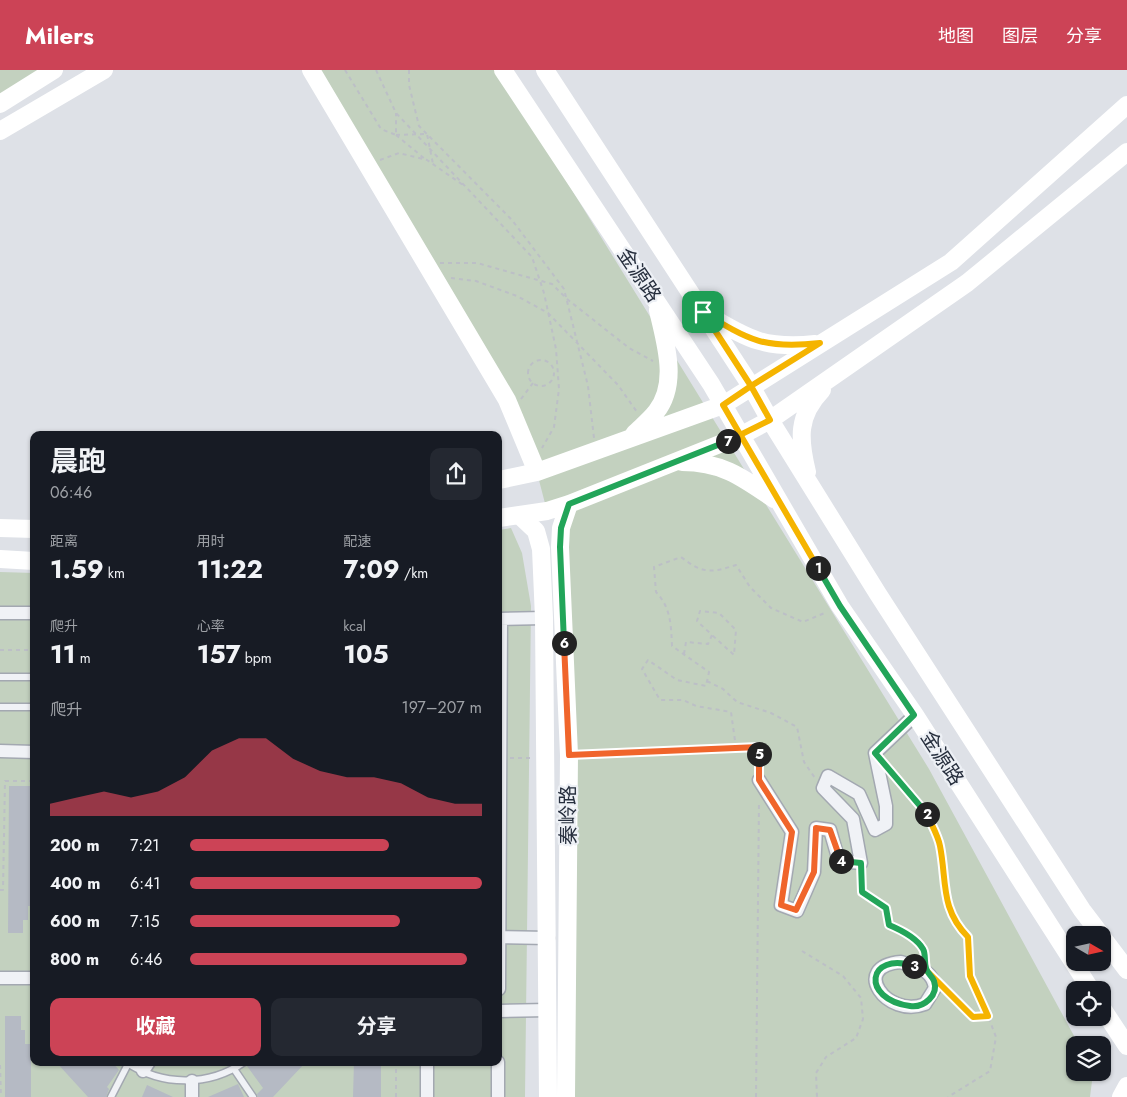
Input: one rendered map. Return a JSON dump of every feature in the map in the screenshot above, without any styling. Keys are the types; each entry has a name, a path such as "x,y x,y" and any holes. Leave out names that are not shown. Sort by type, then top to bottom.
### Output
{"main road":[{"path":"0,104 54,70"},
{"path":"0,132 104,70"},
{"path":"311,70 507,400 536,466"},
{"name":"金源路","path":"503,70 656,300 723,405 840,606 914,715 1085,981"},
{"name":"金源路","path":"545,70 751,386 810,484 1066,885 1095,926"},
{"path":"502,479 536,466 595,450 723,405 951,262 1127,105"},
{"path":"502,518 547,511 569,504 740,436 770,420 967,283 1127,152"},
{"path":"629,438 657,412 666,392 669,360 656,300"},
{"path":"703,312 748,338 769,344 787,347 820,343"},
{"path":"810,484 800,443 803,416 820,392 845,367"},
{"path":"674,462 702,462 720,467 738,474 779,502"},
{"name":"秦岭路","path":"566,1097 569,755 560,547 561,528 569,504"},
{"name":"秦岭路","path":"519,515 536,531 541,549 546,758 548,1097"},
{"path":"0,528 30,529"},
{"path":"0,559 30,561"},
{"name":"金源路","path":"1111,948 1127,970"},
{"path":"1111,1022 1127,1046"},
{"path":"1121,1097 1127,1086"}],"street":[{"path":"0,613 30,613"},
{"path":"502,619 544,618"},
{"path":"759,780 792,832 781,905 796,910 814,872 816,828 830,830 839,860 861,863 853,818 823,788 828,776 860,794 876,830 886,824 886,806 875,753 914,715"},
{"path":"0,751 30,752"},
{"path":"502,937 548,938"},
{"path":"0,978 30,978"},
{"path":"502,1011 548,1010"},
{"path":"427,1066 427,1097"},
{"path":"498,1066 498,1097"},
{"path":"192,1081 192,1097"}],"lane":[{"path":"0,677 30,677"},
{"path":"0,707 30,707"},
{"path":"111,1097 126,1066"},
{"path":"146,1067 158,1078 192,1081 213,1077 234,1070 239,1066"},
{"path":"234,1070 253,1097"}],"path":[{"path":"345,70 381,129 396,135 467,188"},
{"path":"376,70 396,112 532,257 540,280 556,349 559,389 554,427 536,466"},
{"path":"409,70 409,85 419,126 512,220 564,289 588,386 595,450"},
{"path":"396,112 396,135"},
{"path":"396,135 427,134"},
{"path":"427,134 433,164"},
{"path":"367,164 398,153 427,160"},
{"path":"429,269 477,263 552,284 566,299 629,348 656,362"},
{"path":"429,269 476,281 518,296 548,313 578,347 618,385 640,416"},
{"path":"544,359 551,363 555,371 553,380 546,386 533,383 528,371 532,364 544,359"},
{"path":"522,397 533,383"},
{"path":"736,748 731,712 696,706 683,700 660,700 642,669 648,660 677,680 706,686 709,672 672,646 672,624 666,603 656,592 654,567 681,557 696,569 714,572 736,565 750,587 771,608 803,622 840,606"},
{"path":"700,611 719,613 736,630 734,655 712,635 698,622 700,611"},
{"path":"684,654 686,642 708,644 712,635"},
{"path":"0,650 30,650"},
{"path":"707,681 723,689 737,702 770,713 797,727 804,762 823,788"},
{"path":"569,755 759,747 756,1097"},
{"path":"875,753 926,811 940,845 945,898 957,926 968,937 970,976 996,1037 990,1071 948,1097"},
{"path":"502,758 546,758"},
{"path":"0,890 3,890 5,781 30,781"},
{"path":"861,863 862,892 886,908 889,925 908,933 924,950 930,975 973,1017 988,1016"},
{"path":"802,951 843,976 861,998 863,1019 856,1038 826,1057 816,1073 817,1097"},
{"path":"0,1065 1,1097"},
{"path":"396,1066 396,1097"}],"green space":[{"path":"0,70 54,70 0,104"},
{"path":"311,70 498,70 929,769 1066,1021 1066,1026 1069,1026 1074,1036 1066,1036 1066,1081 1092,1081 1090,1097 566,1097 560,547 569,504 547,511 534,461"},
{"path":"511,528 522,553 531,606 525,1097 0,1097 0,572 30,573 30,1066 502,1066 502,530"}],"building":[{"path":"9,786 30,786 30,906 28,906 28,920 23,920 23,933 8,933"},
{"path":"5,1016 21,1016 21,1030 25,1030 25,1044 30,1044 31,1097 5,1097"},
{"path":"60,1066 116,1066 119,1070 107,1087 109,1089 106,1097 88,1097"},
{"path":"247,1066 302,1066 273,1097 258,1097 257,1094 263,1088"},
{"path":"354,1066 381,1066 381,1097 353,1097"},
{"path":"238,1084 244,1097 208,1097"},
{"path":"147,1085 173,1097 142,1097"}],"route":[{"path":"703,312 748,338 769,344 787,347 820,343 751,386 770,420 740,436 569,504 561,528 560,547 569,755 759,747 759,780 792,832 781,905 796,910 814,872 816,828 830,830 839,860 861,863 860,879 862,892 886,908 889,925 908,933 924,950 926,970 934,979 935,988 932,996 925,1004 919,1006 912,1007 890,1002 880,993 876,985 876,976 881,968 888,963 902,962 926,970 973,1017 988,1016 970,976 968,937 957,926 945,898 940,845 926,811 875,753 914,715 840,606 740,436 723,405 751,386 703,312"}]}
